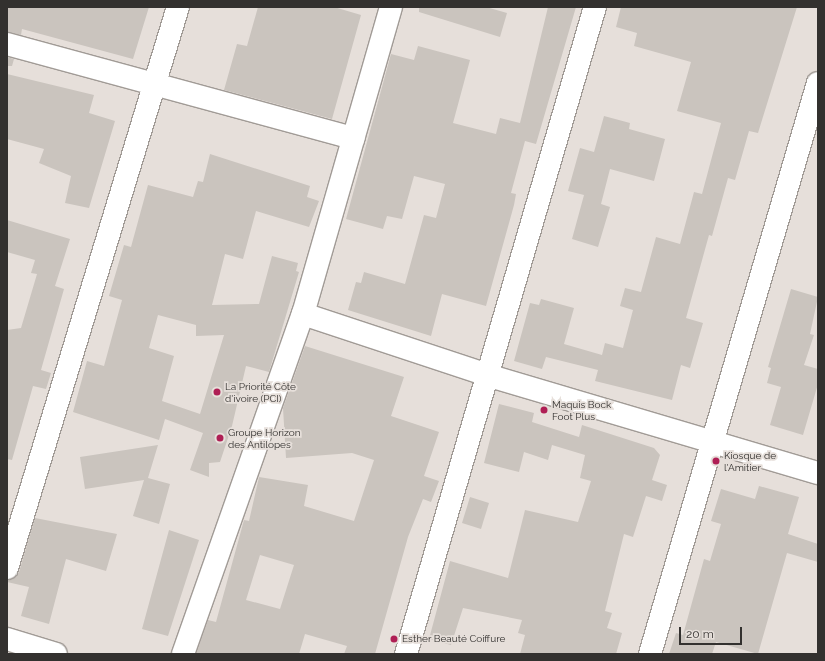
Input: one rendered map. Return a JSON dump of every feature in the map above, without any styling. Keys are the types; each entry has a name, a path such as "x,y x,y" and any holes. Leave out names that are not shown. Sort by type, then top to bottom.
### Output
{"street":[{"path":"7,568 178,7"},
{"path":"183,654 303,314 391,7"},
{"path":"406,654 490,376 595,7"},
{"path":"7,44 353,138"},
{"path":"650,654 818,83"},
{"path":"303,314 490,376 714,440 818,473"},
{"path":"7,639 56,654"}],"building":[{"path":"7,7 149,7 133,59 22,29 21,35 7,32"},
{"path":"258,7 334,7 361,15 332,119 224,90 237,44 247,46"},
{"path":"419,7 486,7 507,13 500,37 419,12"},
{"path":"548,7 576,7 536,144 525,141 511,193 516,194 514,205 486,306 442,294 431,336 348,310 356,282 361,283 364,272 405,284 424,215 436,218 445,184 414,176 402,219 387,216 383,229 346,219 391,54 414,60 418,46 470,60 453,123 496,134 500,118 520,123"},
{"path":"621,7 797,7 758,133 749,131 735,180 728,178 712,236 709,235 686,318 703,323 690,368 681,365 672,400 595,381 598,370 546,357 542,369 514,361 530,303 539,305 541,299 574,308 564,344 602,355 605,343 623,348 633,310 620,306 625,288 641,292 656,237 680,244 694,192 702,194 721,123 677,111 691,62 634,46 637,33 616,27"},
{"path":"7,57 14,59 12,66 7,66"},
{"path":"7,74 94,95 89,113 115,121 89,208 65,203 71,176 39,163 44,149 7,139"},
{"path":"604,116 630,123 629,129 665,139 654,181 610,169 601,204 610,207 598,247 572,239 584,195 568,191 580,148 594,152"},
{"path":"210,154 310,186 307,197 319,201 309,227 256,211 243,259 225,254 212,305 259,304 272,256 298,263 296,271 299,272 269,372 246,366 232,426 220,462 209,463 209,477 190,470 203,433 165,419 159,440 73,412 87,361 104,366 122,300 109,296 124,245 131,247 148,185 193,197 198,181 203,182","holes":["158,315 196,325 196,336 224,335 200,414 162,401 174,356 149,348"]},
{"path":"7,220 70,239 55,286 64,289 41,370 51,373 46,389 33,386 12,460 7,459 7,330 21,328 37,274 31,273 35,260 7,252"},
{"path":"791,289 818,297 810,334 814,335 804,365 818,369 818,384 803,435 770,425 781,387 767,383 771,368 768,367"},
{"path":"305,346 404,377 391,416 439,432 424,476 439,481 431,502 423,499 408,537 375,654 344,654 347,646 305,634 299,654 196,654 208,620 216,622 244,520 249,521 259,477 308,485 304,506 354,521 374,460 352,453 286,458 283,408","holes":["260,555 294,565 280,609 246,600"]},
{"path":"499,404 534,413 532,422 579,437 582,425 654,448 660,455 652,480 667,485 662,501 646,496 633,537 624,534 605,611 612,613 607,628 622,633 616,654 520,654 525,635 518,633 522,620 463,608 451,645 429,639 450,561 508,578 525,510 578,522 591,481 580,478 585,455 552,445 548,460 524,452 519,472 484,463"},
{"path":"158,445 148,478 170,484 159,524 133,516 144,480 85,489 80,457"},
{"path":"759,486 799,497 788,534 818,544 818,562 787,553 758,654 716,642 712,654 669,654 676,633 683,635 704,559 710,561 721,524 711,521 721,489 755,499"},
{"path":"470,497 489,503 481,529 462,523"},
{"path":"35,518 117,534 106,571 66,559 49,624 21,616 29,587 7,582 19,572"},
{"path":"169,530 199,540 168,636 142,629"}],"place":[{"name":"La Priorité Côte d'ivoire (PCI)","path":"217,392"},
{"name":"Maquis Bock Foot Plus","path":"544,410"},
{"name":"Groupe Horizon des Antilopes","path":"220,438"},
{"name":"Kiosque de l'Amitier","path":"716,461"},
{"name":"Esther Beauté Coiffure","path":"394,639"}]}
